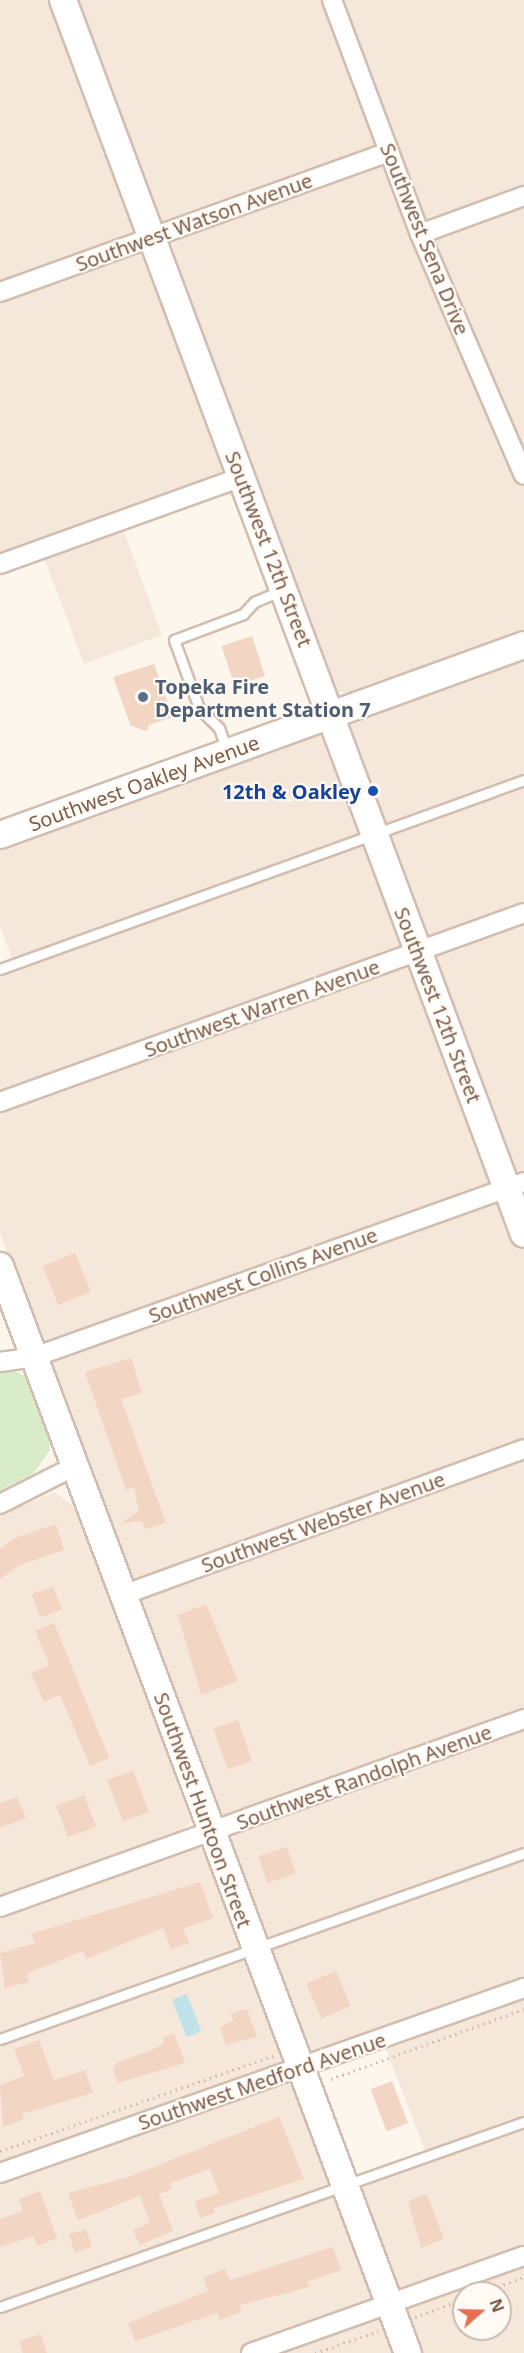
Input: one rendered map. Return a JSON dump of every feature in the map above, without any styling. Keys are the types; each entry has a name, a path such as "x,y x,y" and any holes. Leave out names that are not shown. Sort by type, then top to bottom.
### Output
{"main road":[{"name":"Southwest 12th Street","path":"63,0 332,714 417,952 515,1185 524,1234"},
{"name":"Southwest Oakley Avenue","path":"0,836 524,645"},
{"name":"Southwest Huntoon Street","path":"0,1266 408,2353"}],"street":[{"name":"Southwest Sena Drive","path":"332,0 420,234 524,475"},
{"name":"Southwest Watson Avenue","path":"0,292 389,152"},
{"path":"420,234 524,196"},
{"path":"0,564 241,477"},
{"name":"Southwest Warren Avenue","path":"0,1102 524,913"},
{"name":"Southwest Collins Avenue","path":"0,1362 34,1357 515,1185"},
{"name":"Southwest Webster Avenue","path":"123,1595 524,1449"},
{"path":"0,1504 75,1466"},
{"name":"Southwest Randolph Avenue","path":"0,1907 524,1719"},
{"name":"Southwest Medford Avenue","path":"0,2173 524,1988"},
{"path":"251,2353 524,2256"}],"lane":[{"path":"227,752 219,728 199,708 174,640 243,614 260,598 285,590"},
{"path":"0,969 524,780"},
{"path":"0,2039 524,1852"},
{"path":"0,2307 524,2122"}],"path":[{"path":"331,2079 524,2009"}],"shaded area":[{"path":"0,0 56,0 226,468 219,474 116,510 162,635 84,664 37,539 0,552"},
{"path":"77,0 524,0 524,634 355,695 337,691"},
{"path":"524,654 524,2353 416,2353 355,2190 429,2161 379,2031 315,2051 305,2051 300,2044 0,1232 0,972 15,966 0,926 0,845"},
{"path":"55,1492 78,1510 86,1524 191,1822 178,1833 0,1896 0,1515"},
{"path":"196,1846 209,1854 394,2353 0,2353 0,1915"}],"green space":[{"path":"10,1369 28,1377 49,1433 50,1450 34,1473 0,1491 0,1373"}],"water":[{"path":"187,1994 201,2031 186,2037 172,2000"}],"building":[{"path":"252,636 265,676 235,686 222,646"},
{"name":"Topeka Fire Department Station 7","path":"154,664 173,717 149,725 147,731 131,726 113,677"},
{"path":"75,1253 91,1292 58,1305 43,1266"},
{"path":"131,1358 142,1393 121,1399 166,1523 145,1529 142,1521 121,1523 139,1511 134,1487 126,1490 85,1372"},
{"path":"56,1524 64,1550 20,1565 0,1579 0,1549 15,1538"},
{"path":"53,1586 62,1609 40,1618 32,1594"},
{"path":"206,1604 238,1681 201,1695 178,1615"},
{"path":"54,1623 109,1758 90,1766 60,1695 44,1702 31,1673 50,1665 35,1631"},
{"path":"238,1720 252,1761 227,1769 213,1728"},
{"path":"133,1770 149,1812 123,1822 107,1780"},
{"path":"84,1795 96,1827 68,1837 56,1806"},
{"path":"17,1797 26,1818 0,1828 0,1803"},
{"path":"287,1847 296,1874 267,1883 258,1856"},
{"path":"200,1882 213,1918 183,1929 189,1943 171,1950 163,1928 86,1959 83,1951 26,1974 29,1982 5,1988 0,1953 35,1943 31,1934"},
{"path":"336,1971 351,2006 321,2018 307,1984"},
{"path":"247,2009 257,2037 226,2045 220,2027 233,2021 231,2014"},
{"path":"174,2033 185,2063 118,2083 113,2069 118,2062 152,2050 164,2043 162,2038"},
{"path":"39,2040 54,2080 85,2070 93,2093 22,2114 24,2119 3,2127 0,2085 24,2076 14,2049"},
{"path":"392,2081 408,2123 387,2131 371,2089"},
{"path":"279,2117 304,2179 214,2208 215,2213 200,2218 195,2201 219,2193 210,2169 170,2183 172,2189 159,2194 173,2231 140,2245 133,2230 150,2223 140,2196 78,2220 68,2193 126,2178"},
{"path":"40,2191 57,2238 37,2246 33,2236 0,2247 0,2219 23,2211 19,2199"},
{"path":"427,2194 444,2239 421,2248 408,2201"},
{"path":"86,2229 92,2247 75,2253 69,2235"},
{"path":"333,2247 341,2270 307,2282 309,2287 239,2305 242,2312 220,2320 217,2313 135,2341 128,2323 208,2291 203,2278 225,2269 230,2280"},
{"path":"41,2334 47,2353 23,2353 19,2341"}],"place":[{"name":"Topeka Fire Department Station 7","path":"143,697"},
{"name":"12th & Oakley","path":"373,791"}]}
